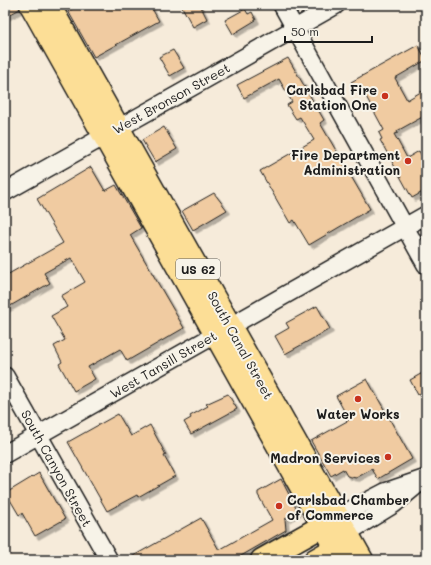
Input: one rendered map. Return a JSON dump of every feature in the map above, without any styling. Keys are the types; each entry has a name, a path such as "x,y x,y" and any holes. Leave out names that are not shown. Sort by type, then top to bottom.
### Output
{"highway":[{"name":"South Canal Street","path":"31,5 111,131"},
{"name":"South Canal Street","path":"49,5 111,131 337,537 362,560"},
{"path":"262,560 337,537"},
{"path":"315,560 337,537"}],"street":[{"path":"282,5 426,265"},
{"name":"West Bronson Street","path":"5,192 336,5"},
{"name":"West Tansill Street","path":"5,454 426,215"},
{"name":"South Canyon Street","path":"5,376 109,560"},
{"path":"337,537 385,492 426,478"}],"building":[{"path":"5,5 19,5 20,9 5,17"},
{"path":"80,5 150,5 159,21 94,57 68,11"},
{"path":"181,5 200,5 207,19 193,27"},
{"path":"245,9 248,14 252,12 256,20 233,34 225,20"},
{"name":"Carlsbad Fire Station One","path":"418,45 426,60 395,78 407,100 426,89 426,115 394,134 407,158 419,151 426,164 426,190 412,198 380,140 382,139 379,133 384,130 362,89 356,92 351,82"},
{"path":"173,50 184,68 170,76 159,57"},
{"path":"288,58 324,120 320,123 370,209 309,245 294,220 290,223 260,171 314,140 300,117 296,119 287,105 292,102 279,79 244,98 237,85"},
{"path":"164,127 177,149 155,162 142,140"},
{"path":"91,167 105,191 116,185 141,228 130,235 184,328 127,361 120,349 88,367 95,379 74,391 59,364 62,362 54,346 65,340 51,316 67,307 61,296 85,282 71,258 44,273 50,283 5,309 5,276 63,243 37,199"},
{"path":"214,193 227,210 193,230 182,211"},
{"path":"317,306 330,329 285,354 275,336 289,328 286,323"},
{"path":"426,371 426,390 418,395 410,380"},
{"path":"367,379 412,459 378,479 372,469 356,478 347,476 343,469 331,476 311,441 349,420 336,396"},
{"path":"228,394 237,409 191,434 184,422 191,418 190,416 208,406 206,404"},
{"path":"118,414 131,436 150,425 175,476 138,497 137,495 107,511 68,442"},
{"path":"39,473 65,519 35,536 22,513 19,515 6,493"},
{"path":"281,479 298,512 285,519 286,530 234,560 126,560 201,518 219,550 272,520 258,495 258,492"}],"place":[{"name":"Carlsbad Fire Station One","path":"385,96"},
{"name":"Fire Department Administration","path":"408,161"},
{"name":"Water Works","path":"358,399"},
{"name":"Madron Services","path":"388,457"},
{"name":"Carlsbad Chamber of Commerce","path":"279,506"}]}
